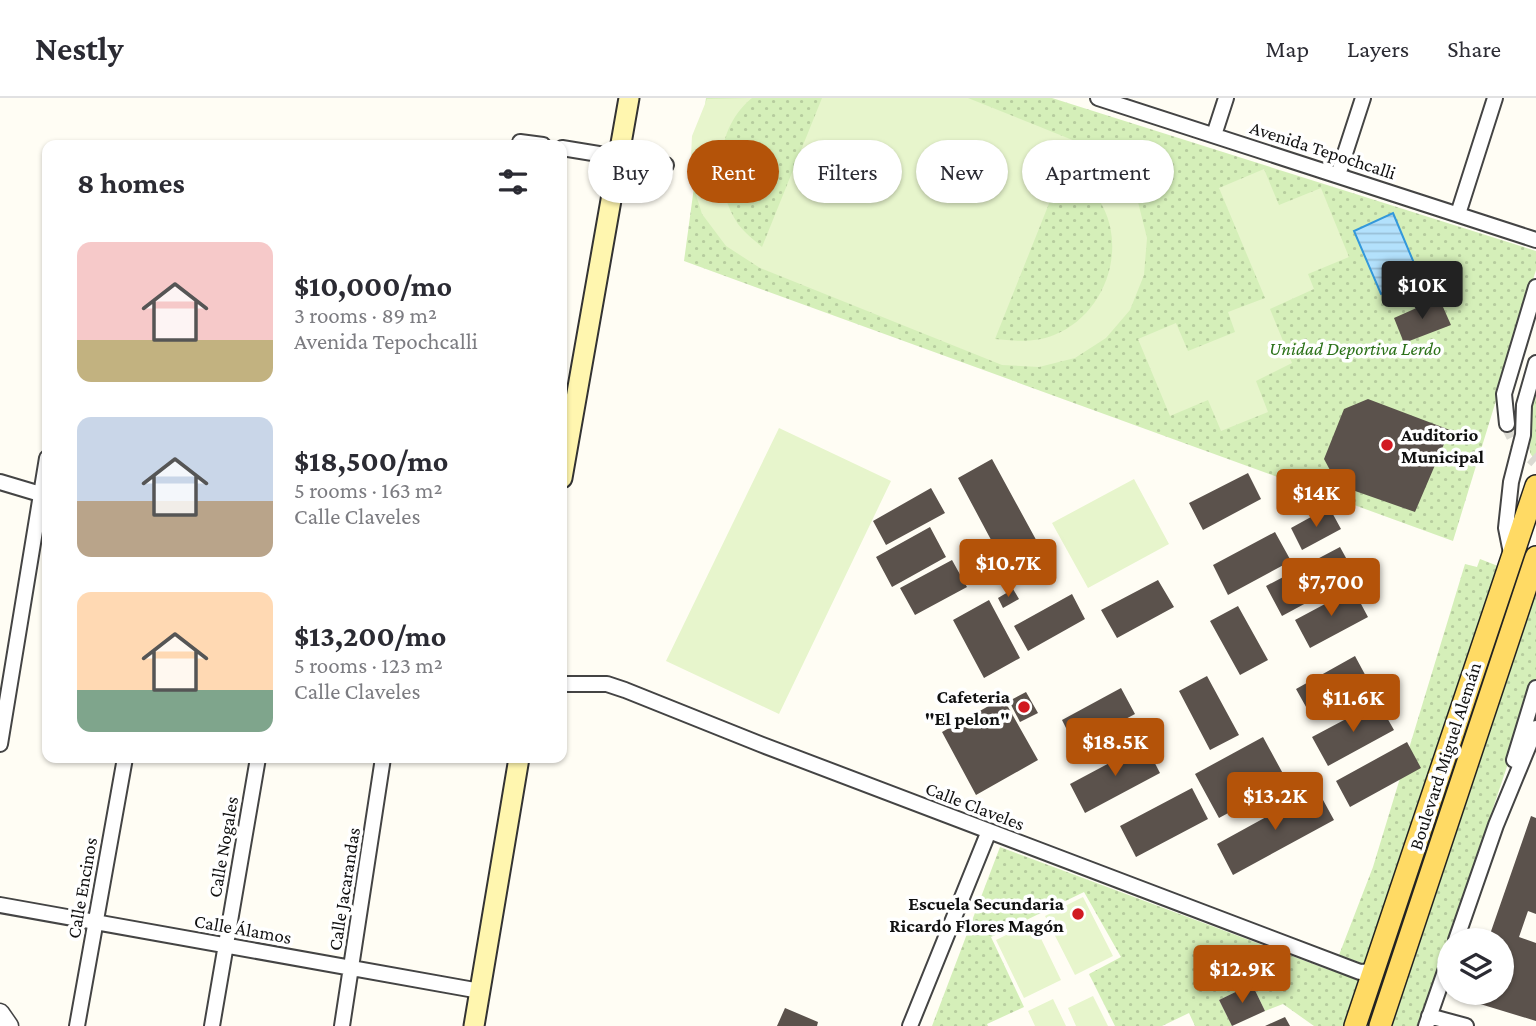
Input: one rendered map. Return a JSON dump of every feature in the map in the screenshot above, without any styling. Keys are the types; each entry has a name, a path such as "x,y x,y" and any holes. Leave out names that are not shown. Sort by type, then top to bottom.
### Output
{"main road":[{"path":"622,140 629,98"},
{"path":"567,450 611,203"},
{"name":"Boulevard Miguel Alemán","path":"1355,1026 1536,486"},
{"name":"Boulevard Miguel Alemán","path":"1380,1026 1536,557"},
{"path":"474,1026 518,763"}],"street":[{"name":"Avenida Tepochcalli","path":"1098,98 1536,240"},
{"path":"1214,135 1227,98"},
{"path":"1338,175 1363,98"},
{"path":"1458,214 1495,98"},
{"path":"567,149 588,152"},
{"path":"1507,425 1504,394 1536,286"},
{"path":"1512,558 1506,528 1511,482 1523,435 1524,405 1536,363"},
{"path":"0,482 42,494"},
{"path":"0,744 42,506"},
{"name":"Calle Claveles","path":"567,684 607,684 625,690 1360,972 1374,971"},
{"path":"1460,928 1496,825 1536,688"},
{"path":"1496,825 1536,727"},
{"name":"Calle Encinos","path":"77,1026 124,763"},
{"name":"Calle Nogales","path":"212,1026 257,763"},
{"name":"Calle Jacarandas","path":"342,1026 382,763"},
{"path":"911,1026 989,831"},
{"name":"Calle Álamos","path":"0,905 480,991"},
{"path":"1437,995 1428,1021 1466,1026"},
{"path":"0,1013 9,1026"}],"green space":[{"name":"Unidad Deportiva Lerdo","path":"706,98 1052,98 1536,251 1536,270 1453,541 684,261 692,203 779,203 779,140 700,140"},
{"path":"752,98 740,110 724,140 692,140 707,99"},
{"path":"822,98 968,98 1073,140 1022,140 1022,203 1049,203 995,339 1017,341 1047,338 1071,326 1097,299 1111,265 1112,246 1110,227 1101,203 1138,203 1147,238 1144,275 1130,310 1106,338 1075,358 1039,367 1002,365 760,268 726,246 702,214 699,203 728,203 738,224 762,247 793,170 793,203 902,203 902,140 805,140"},
{"path":"1264,169 1279,205 1321,188 1349,257 1308,274 1314,289 1270,309 1292,363 1256,381 1268,412 1221,431 1208,400 1170,416 1138,339 1176,323 1188,351 1235,332 1228,312 1265,298 1219,188"},
{"path":"1536,379 1534,459 1530,453 1528,403"},
{"path":"779,428 891,481 779,714 666,661"},
{"path":"1134,479 1169,544 1088,588 1052,523"},
{"path":"1480,559 1498,566 1364,964 1339,955 1373,867 1465,564 1477,567"},
{"path":"1536,571 1536,680 1453,928 1437,928 1437,975 1420,1026 1382,1026"},
{"name":"Escuela Secundaria Ricardo Flores Magón","path":"1000,847 1332,971 1334,968 1363,977 1346,1026 1314,1026 1283,1004 1265,1011 1252,984 1219,1000 1232,1026 1195,1026 1189,1013 1162,1026 1115,1026 1089,974 1121,957 1084,892 991,937 1024,1007 987,1024 988,1026 932,1026"},
{"path":"1083,897 1113,956 1075,975 1045,916"},
{"path":"1033,922 1061,980 1024,998 996,940"},
{"path":"1093,996 1108,1026 1076,1026 1068,1008"},
{"path":"1053,999 1066,1026 1035,1026 1028,1011"}],"water":[{"path":"1393,213 1419,275 1381,294 1354,231"}],"building":[{"path":"1439,298 1451,325 1404,343 1394,318"},
{"name":"Auditorio Municipal","path":"1368,399 1450,430 1415,512 1338,485 1324,459 1344,409"},
{"path":"992,459 1040,547 1005,566 958,478"},
{"path":"1248,473 1261,499 1203,530 1189,503"},
{"path":"931,488 945,513 886,545 873,521"},
{"path":"1329,507 1341,529 1302,550 1291,528"},
{"path":"930,527 946,557 892,587 876,557"},
{"path":"1275,532 1291,561 1228,595 1213,565"},
{"path":"1340,547 1356,576 1282,616 1266,586"},
{"path":"952,560 967,587 915,615 900,588"},
{"path":"1158,580 1174,607 1117,638 1101,610"},
{"path":"1013,589 1019,599 1003,608 998,598"},
{"path":"1353,589 1368,617 1310,648 1295,620"},
{"path":"1072,594 1085,619 1028,651 1014,626"},
{"path":"989,600 1020,658 984,678 953,620"},
{"path":"1238,606 1268,660 1240,675 1210,621"},
{"path":"1355,656 1369,682 1310,714 1296,689"},
{"path":"1207,676 1239,735 1210,750 1179,691"},
{"path":"1121,688 1135,714 1075,746 1062,720"},
{"name":"Cafeteria \"El pelon\"","path":"1026,692 1038,713 1020,722 1009,701"},
{"path":"1003,698 1038,760 976,795 942,732"},
{"path":"1378,702 1394,730 1328,766 1312,737"},
{"path":"1263,737 1287,781 1219,818 1195,774"},
{"path":"1407,742 1421,768 1350,807 1336,781"},
{"path":"1145,744 1160,773 1085,813 1070,784"},
{"path":"1192,788 1208,819 1136,857 1120,826"},
{"path":"1317,789 1334,820 1233,875 1217,844"},
{"path":"1531,816 1536,818 1536,914 1528,911 1519,937 1536,943 1536,1021 1483,1005 1514,1005 1514,928 1492,928"},
{"path":"1252,984 1265,1011 1232,1026 1219,1000"},
{"path":"785,1008 818,1022 817,1026 777,1026"},
{"path":"1285,1017 1290,1026 1265,1026"}],"tunnel":[{"path":"1507,424 1517,444 1536,461"}],"place":[{"name":"Auditorio Municipal","path":"1387,445"},
{"name":"Cafeteria \"El pelon\"","path":"1024,707"},
{"name":"Escuela Secundaria Ricardo Flores Magón","path":"1078,914"}]}
